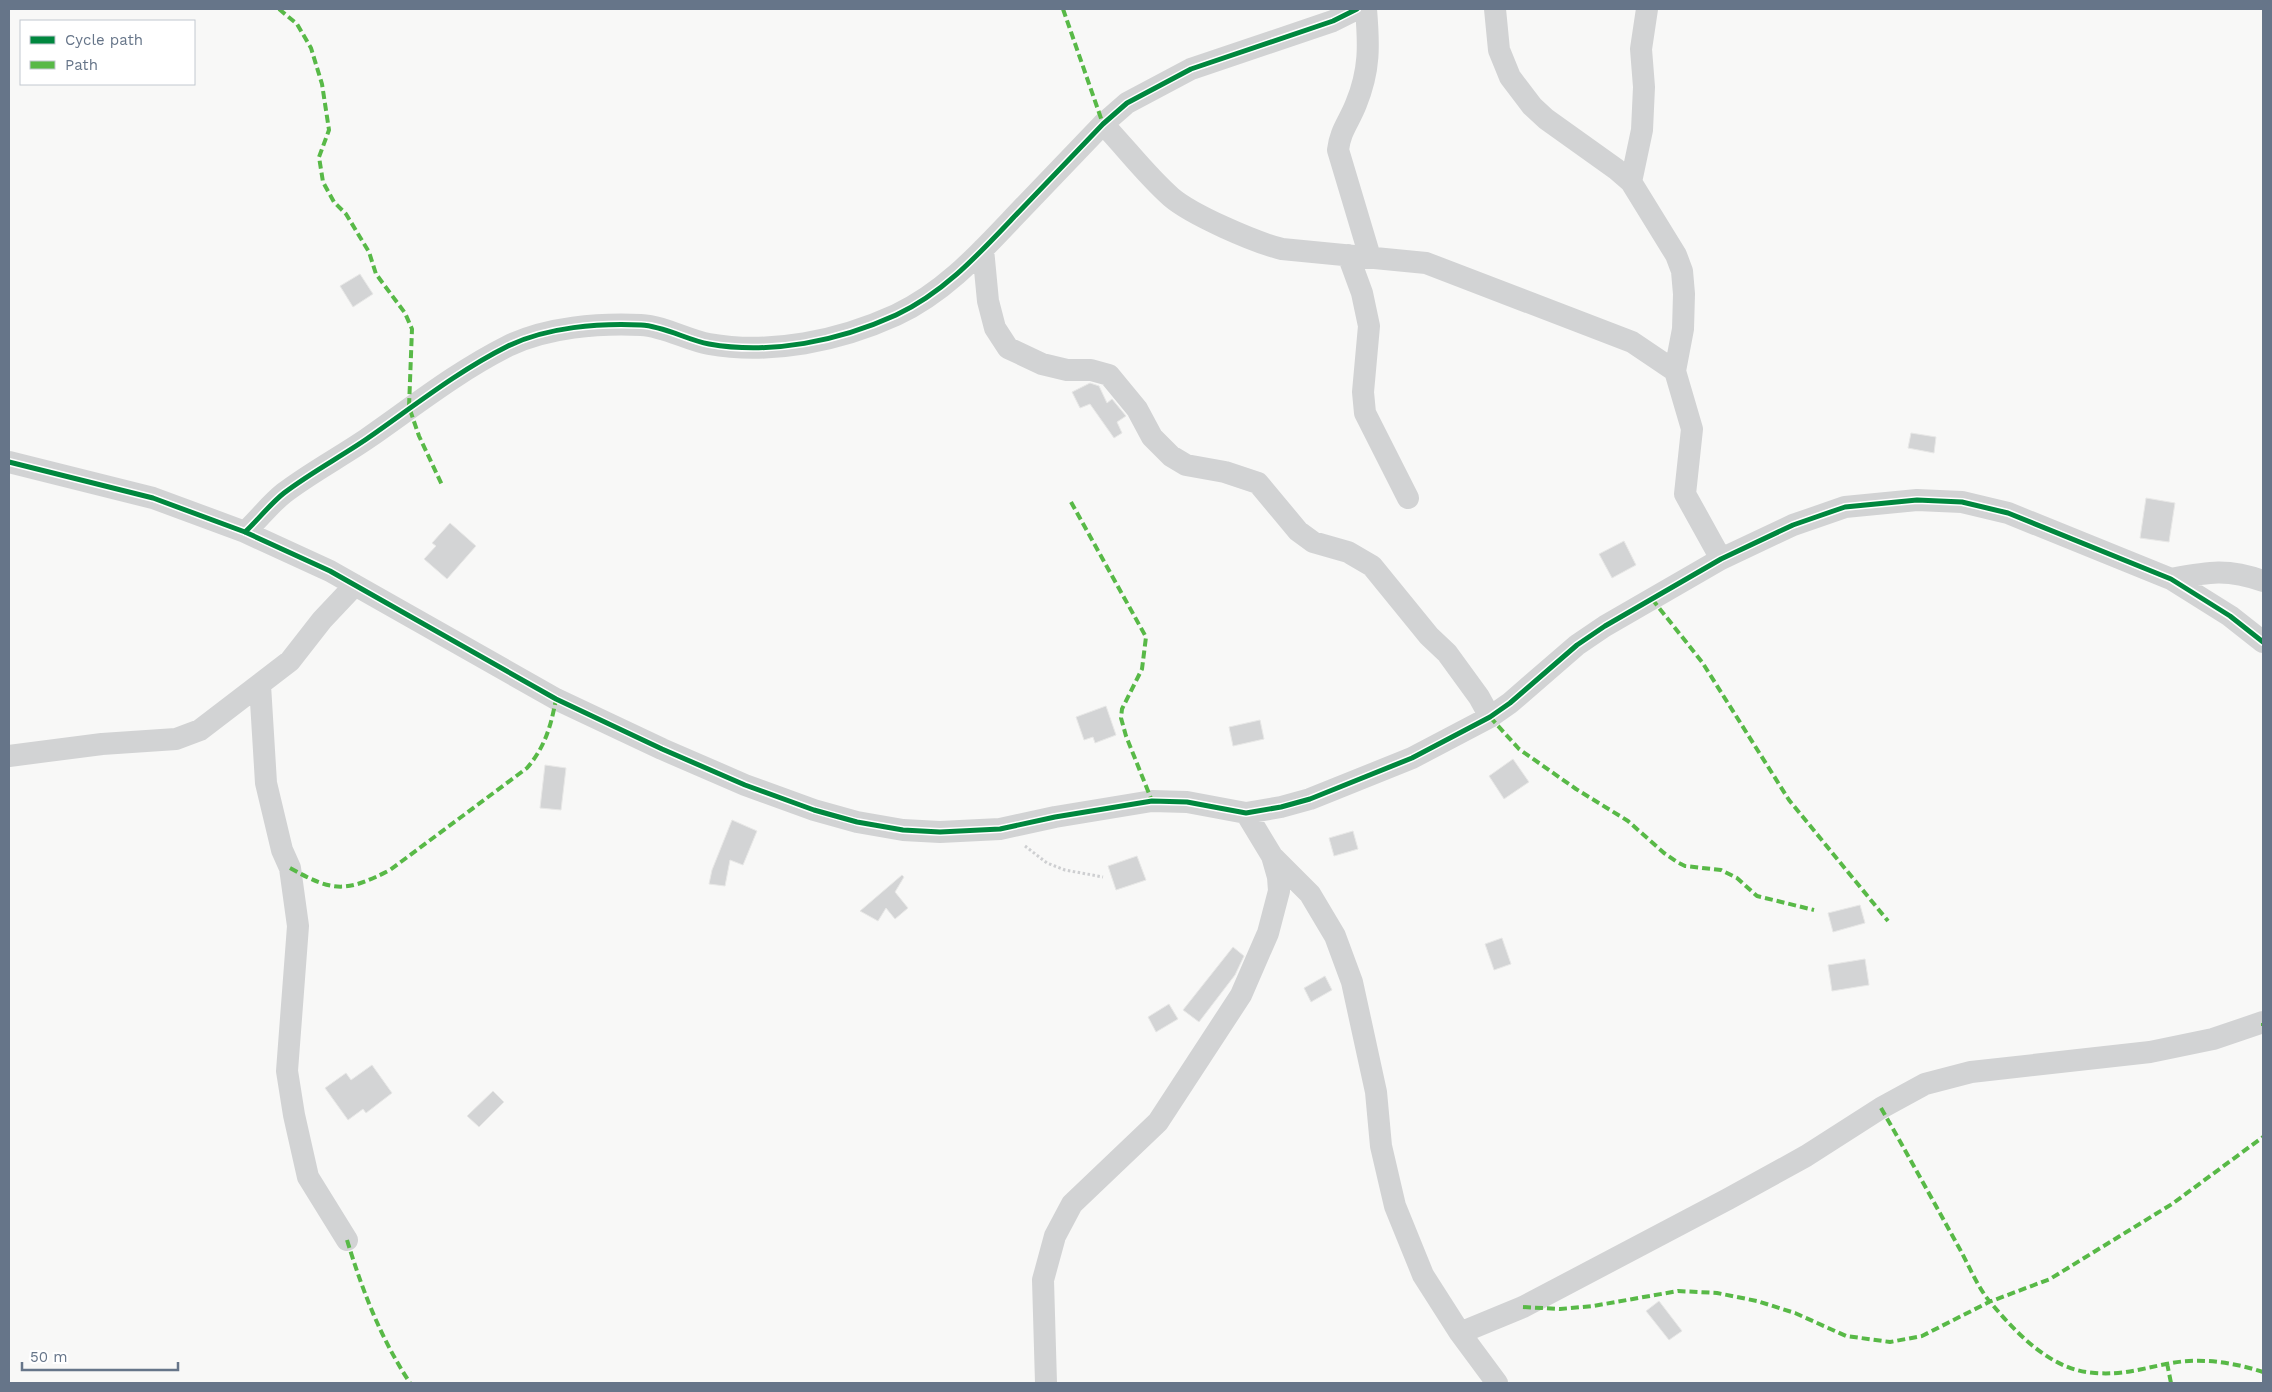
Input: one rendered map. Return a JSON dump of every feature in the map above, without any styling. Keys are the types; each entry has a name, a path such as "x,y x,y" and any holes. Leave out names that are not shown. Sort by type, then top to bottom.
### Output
{"street":[{"path":"245,532 283,493 460,373 509,346 564,330 644,325 705,344 734,348 771,348 818,340 858,330 898,314 960,274 1103,124 1127,103 1191,69 1333,20 1358,9"},
{"path":"1366,9 1370,52 1366,74 1356,105 1339,135 1338,150 1370,258"},
{"path":"1495,9 1499,50 1503,64 1532,106 1546,119 1616,169 1631,182 1676,255 1682,271 1684,294 1683,329 1675,371 1692,429 1686,494 1721,558"},
{"path":"1631,182 1642,130 1644,87 1641,48 1647,9"},
{"path":"1103,124 1161,188 1192,211 1267,245 1282,249 1426,263 1602,333 1632,342 1675,371"},
{"path":"983,249 988,301 995,328 1008,348 1042,364 1067,370 1091,370 1109,375 1137,409 1152,436 1171,456 1186,465 1225,472 1258,483 1298,531 1313,542 1348,552 1372,566 1429,636 1447,653 1479,697 1490,717"},
{"path":"1348,255 1362,293 1369,326 1363,392 1366,413 1408,498"},
{"path":"9,462 153,498 245,532 355,585 556,699 745,785 814,810 857,822 903,830 940,832 1000,829 1055,817 1152,802 1187,802 1246,813 1281,807 1310,799 1412,758 1490,717 1510,703 1577,645 1605,626 1721,558 1793,525 1845,508 1917,500 1962,502 2008,513 2171,579 2230,616 2263,642"},
{"path":"2171,579 2209,572 2232,572 2263,581"},
{"path":"9,756 102,744 176,739 200,730 290,661 322,620 355,585"},
{"path":"260,685 266,783 282,850 290,868 298,926 287,1071 294,1115 308,1177 347,1240"},
{"path":"1246,813 1272,856 1310,894 1335,936 1352,982 1376,1092 1382,1146 1395,1206 1423,1275 1460,1333 1497,1383"},
{"path":"1046,1383 1043,1280 1055,1236 1072,1204 1158,1122 1196,1067 1241,995 1276,911 1279,891 1272,856"},
{"path":"1460,1333 1523,1308 1736,1194 1806,1156 1881,1108 1925,1084 1971,1072 2150,1052 2213,1038 2263,1022"}],"path":[{"path":"1000,829 1047,863 1065,870 1103,877"}],"building":[{"path":"360,274 373,294 353,307 340,286"},
{"path":"1090,383 1099,386 1107,403 1112,399 1126,416 1117,422 1122,433 1114,438 1090,404 1080,408 1072,392"},
{"path":"1911,433 1936,437 1934,453 1908,448"},
{"path":"2146,498 2175,503 2169,542 2140,538"},
{"path":"450,523 476,546 447,579 424,559 436,546 432,543"},
{"path":"1624,541 1636,565 1612,578 1599,554"},
{"path":"1106,706 1116,735 1095,743 1093,737 1084,740 1076,717"},
{"path":"1260,720 1264,739 1233,746 1229,727"},
{"path":"1513,759 1529,782 1504,799 1489,776"},
{"path":"545,765 566,768 561,810 540,808"},
{"path":"732,820 757,831 743,865 730,860 725,886 709,884 712,870"},
{"path":"1353,831 1358,849 1334,856 1329,838"},
{"path":"1137,856 1146,880 1116,890 1108,866"},
{"path":"902,875 904,877 895,892 908,908 895,919 886,908 878,921 860,911"},
{"path":"1860,905 1865,923 1833,932 1828,913"},
{"path":"1502,938 1511,964 1494,970 1485,944"},
{"path":"1233,947 1244,956 1235,975 1199,1022 1183,1010"},
{"path":"1865,959 1869,985 1832,991 1828,965"},
{"path":"1325,976 1332,990 1311,1002 1304,988"},
{"path":"1169,1004 1178,1019 1156,1032 1148,1017"},
{"path":"372,1065 392,1093 366,1113 363,1109 348,1120 325,1088 346,1073 351,1080"},
{"path":"493,1091 504,1102 479,1127 467,1116"},
{"path":"1659,1301 1682,1331 1669,1340 1646,1311"}],"marked path":[{"path":"279,9 297,24 311,48 322,84 329,130 319,157 323,182 334,202 346,214 369,252 376,274 405,313 412,329 409,407 419,436 442,485"},
{"path":"1063,9 1103,124"},
{"path":"1071,502 1146,637 1142,669 1122,709 1121,718 1126,736 1152,801"},
{"path":"1652,599 1702,662 1789,800 1888,921"},
{"path":"290,868 317,882 339,887 361,883 390,870 527,768 543,744 556,699"},
{"path":"1490,717 1519,749 1576,789 1628,821 1677,862 1685,866 1721,870 1737,878 1757,896 1814,910"},
{"path":"1881,1108 1981,1290 2012,1327 2050,1358 2064,1366 2079,1371 2095,1373 2140,1370 2191,1361 2227,1363 2263,1372"},
{"path":"1523,1307 1560,1309 1593,1306 1678,1291 1717,1293 1757,1301 1795,1313 1846,1336 1890,1342 1922,1336 1989,1302 2050,1279 2172,1204 2263,1137"},
{"path":"347,1240 373,1314 399,1366 410,1383"},
{"path":"2167,1363 2171,1383"}],"cycle path":[{"path":"245,532 284,493 368,438 419,401 490,356 508,346 539,334 591,326 641,325 658,328 709,344 732,347 780,347 828,339 896,315 929,296 959,273 1103,124 1127,103 1191,69 1333,21 1357,9"},
{"path":"9,462 153,498 245,532 330,571 556,699 662,749 745,785 814,810 857,822 903,830 940,832 1000,829 1055,817 1152,801 1187,802 1246,813 1281,807 1310,799 1412,758 1490,717 1510,703 1577,645 1605,626 1721,559 1793,525 1845,507 1917,500 1962,502 2008,513 2171,579 2230,616 2263,642"}]}
